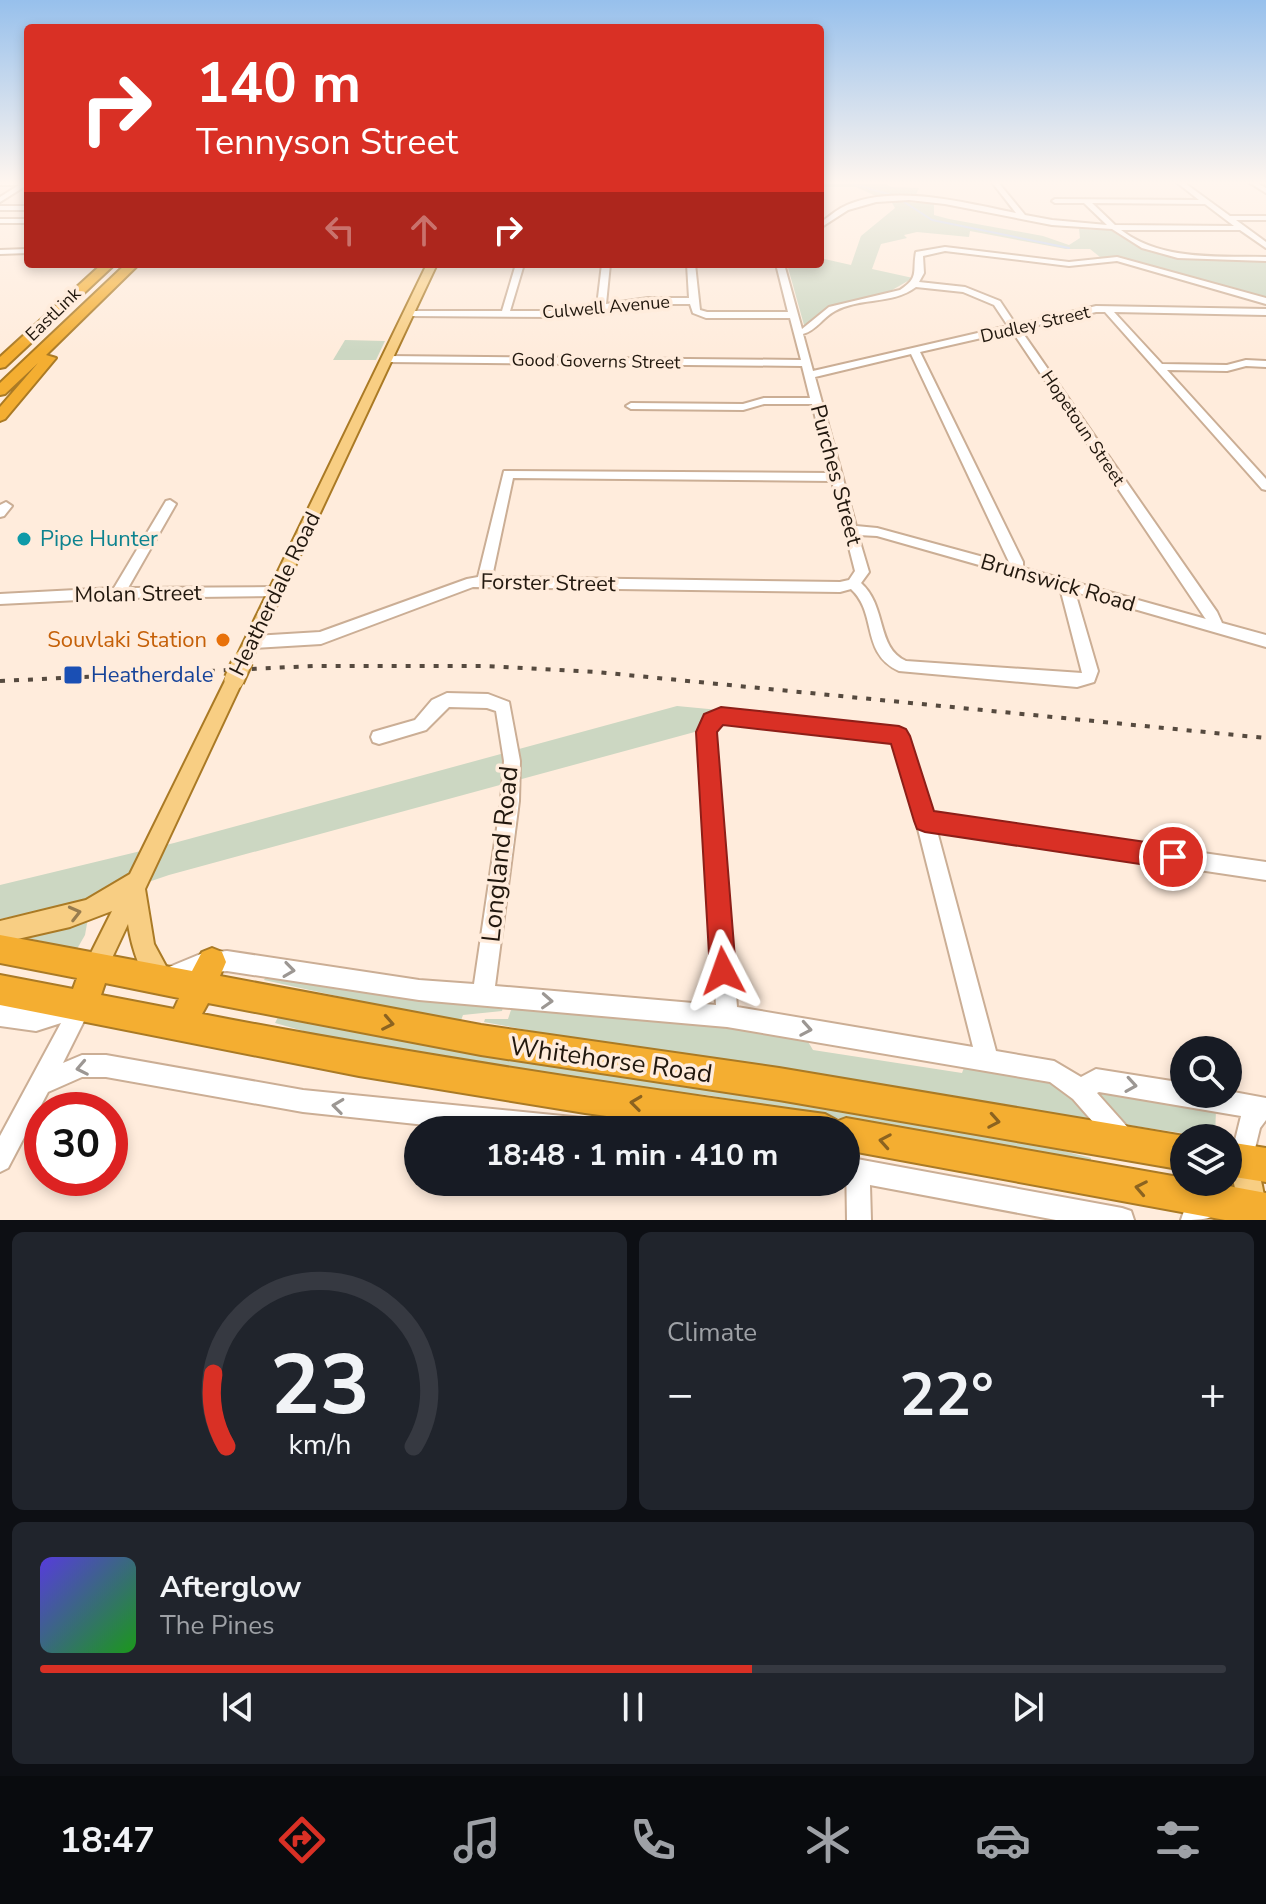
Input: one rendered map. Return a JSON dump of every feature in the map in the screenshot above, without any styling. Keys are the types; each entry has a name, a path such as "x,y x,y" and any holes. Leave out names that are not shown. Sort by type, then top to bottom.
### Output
{"highway":[{"name":"EastLink","path":"0,364 113,271"},
{"name":"EastLink","path":"0,391 113,271"},
{"path":"0,416 113,271"},
{"name":"Whitehorse Road","path":"0,949 162,981 206,975 481,1040 779,1084 1170,1151"},
{"path":"82,1005 96,967"},
{"path":"182,1024 206,975"},
{"name":"Whitehorse Road","path":"0,990 389,1065 723,1116"},
{"path":"860,1137 1205,1211 1258,1213"}],"main road":[{"name":"Heatherdale Road","path":"96,967 430,268"},
{"path":"0,932 91,909 117,898 137,883"},
{"path":"137,883 143,947 162,981"},
{"path":"1245,1162 1258,1213"}],"street":[{"path":"1129,238 1173,254 1266,259"},
{"path":"797,332 814,328 835,308 883,298 914,284 920,274 919,254 945,249 1064,264 1117,259 1266,301"},
{"path":"0,252 24,251"},
{"path":"505,314 519,268"},
{"path":"601,307 606,268"},
{"path":"691,268 694,301"},
{"name":"Purches Street","path":"781,268 862,572 853,584"},
{"name":"Hopetoun Street","path":"914,284 965,290 992,299 1203,603 1216,627"},
{"name":"Culwell Avenue","path":"409,313 557,314 648,301 694,301 696,311 706,315 793,315"},
{"path":"1107,309 1266,486"},
{"name":"Dudley Street","path":"807,369 915,352 1107,309 1266,312"},
{"path":"915,352 1016,562 1016,571"},
{"name":"Good Governs Street","path":"387,359 807,369"},
{"path":"1161,367 1227,368 1246,363 1266,364"},
{"path":"630,405 743,407 764,401 816,401"},
{"path":"484,582 508,474 835,477"},
{"path":"118,593 170,504"},
{"name":"Brunswick Road","path":"850,530 877,532 1266,641"},
{"name":"Forster Street","path":"252,642 321,638 465,583 840,587 853,584"},
{"path":"853,584 867,597 882,653 894,664 1077,681 1089,678 1090,671 1066,586"},
{"name":"Molan Street","path":"0,599 118,593 276,592"},
{"name":"Longland Road","path":"379,737 420,725 438,705 447,700 488,701 503,707 512,761 510,801 483,996"},
{"path":"727,1016 707,732 712,721 721,716 899,736 925,821 987,1060"},
{"path":"925,821 1266,871"},
{"name":"Whitehorse Road","path":"206,975 227,961 483,996 727,1016 1054,1072 1081,1091 1127,1143"},
{"path":"0,1015 42,1019 82,1005"},
{"path":"0,1160 82,1005"},
{"path":"40,1084 82,1066 106,1066 303,1101 448,1116"},
{"path":"1081,1091 1096,1080 1170,1092"},
{"path":"1242,1104 1262,1108 1249,1124 1245,1162"},
{"path":"860,1171 1122,1220"},
{"path":"856,1196 859,1220"}],"green space":[{"path":"860,238 907,238 881,244 872,269 913,278 880,297 828,307 812,325 804,325 788,268 824,268 824,259 851,265"},
{"path":"1007,238 1049,238 1069,245 1080,238 1123,238 1140,248 1180,259 1266,261 1266,298 1124,259 1100,257 1090,249 1066,249"},
{"path":"345,340 385,341 376,360 333,360"},
{"path":"677,706 719,710 705,715 702,730 169,875 101,898 0,919 0,885 174,843"},
{"path":"88,918 85,935 77,949 23,937"},
{"path":"267,975 503,1007 502,1011 463,1015 460,1023 264,980"},
{"path":"512,1007 654,1018 807,1040 813,1050 962,1073 965,1065 1052,1080 1100,1121 545,1036 544,1033 484,1022 485,1019 508,1019"},
{"path":"278,1017 530,1062 989,1132 1091,1158 1091,1163 860,1122 860,1116 826,1116 707,1095 590,1085 325,1037 275,1023"},
{"path":"1092,1091 1170,1102 1170,1108 1216,1109 1215,1124 1170,1124 1170,1131 1121,1124"}],"waterway":[{"path":"1020,238 1069,248"}],"railway":[{"path":"0,681 313,666 483,666 597,672 1266,738"}],"place":[{"name":"Pipe Hunter","path":"24,539"},
{"name":"Souvlaki Station","path":"223,640"},
{"name":"Heatherdale","path":"73,675"}],"route":[{"path":"723,971 707,732 712,721 721,716 899,736 925,821 1173,857"}]}
